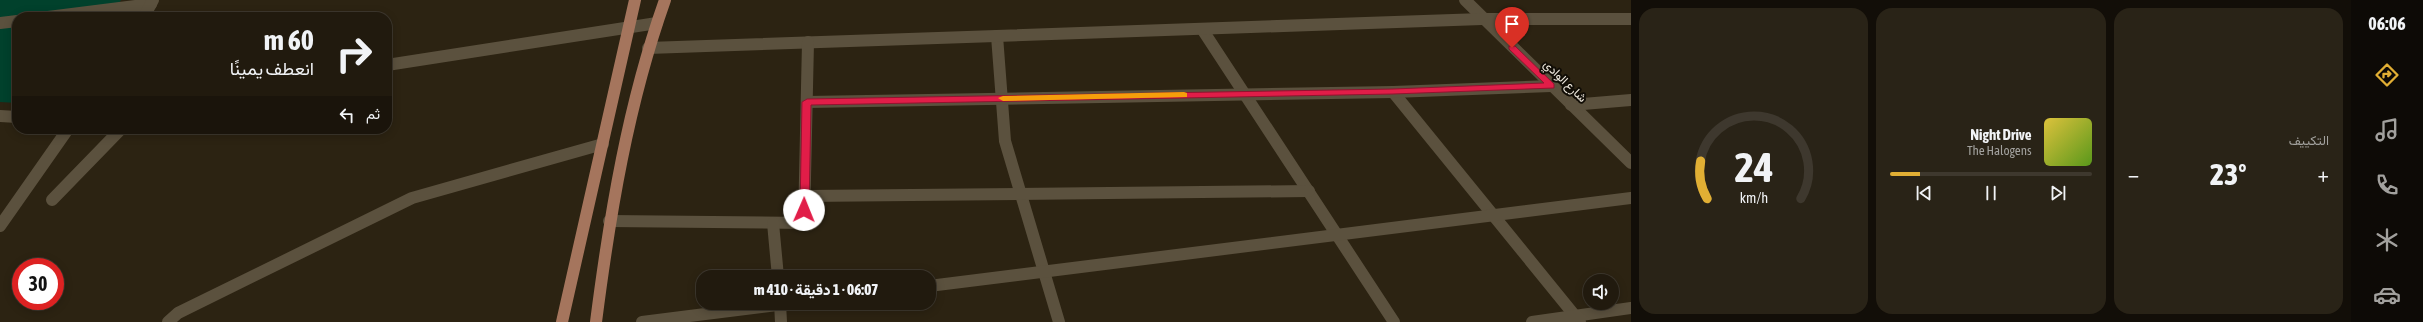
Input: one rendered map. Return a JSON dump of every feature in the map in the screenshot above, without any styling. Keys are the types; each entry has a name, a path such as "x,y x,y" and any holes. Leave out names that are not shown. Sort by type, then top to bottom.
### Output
{"main road":[{"path":"562,322 635,0"},
{"path":"596,322 609,221 648,48 666,2"}],"street":[{"name":"شارع الوادي","path":"1465,0 1482,19 1631,163"},
{"path":"83,12 152,2"},
{"path":"147,12 152,2"},
{"path":"648,48 1482,19 1631,19"},
{"path":"0,23 12,22"},
{"path":"392,64 657,23"},
{"path":"1202,29 1394,322"},
{"path":"997,36 1000,98 1006,141 1059,322"},
{"path":"609,221 804,223 808,42"},
{"path":"807,102 1393,92 1551,86"},
{"path":"1393,92 1578,319"},
{"path":"1571,105 1631,100"},
{"path":"0,116 12,117"},
{"path":"0,226 64,134"},
{"path":"52,200 116,134"},
{"path":"168,322 178,313 412,198 603,144"},
{"path":"805,196 1309,191"},
{"path":"936,285 1631,198"},
{"path":"773,223 777,270"},
{"path":"1532,322 1578,319 1631,308"},
{"path":"642,322 737,310"},
{"path":"781,322 783,310"}],"green space":[{"path":"0,0 121,0 114,12 12,12 12,103 0,102"}],"slow traffic":[{"path":"1003,98 1184,95"}],"route":[{"path":"804,210 807,102 1393,92 1551,86 1512,48"}]}
